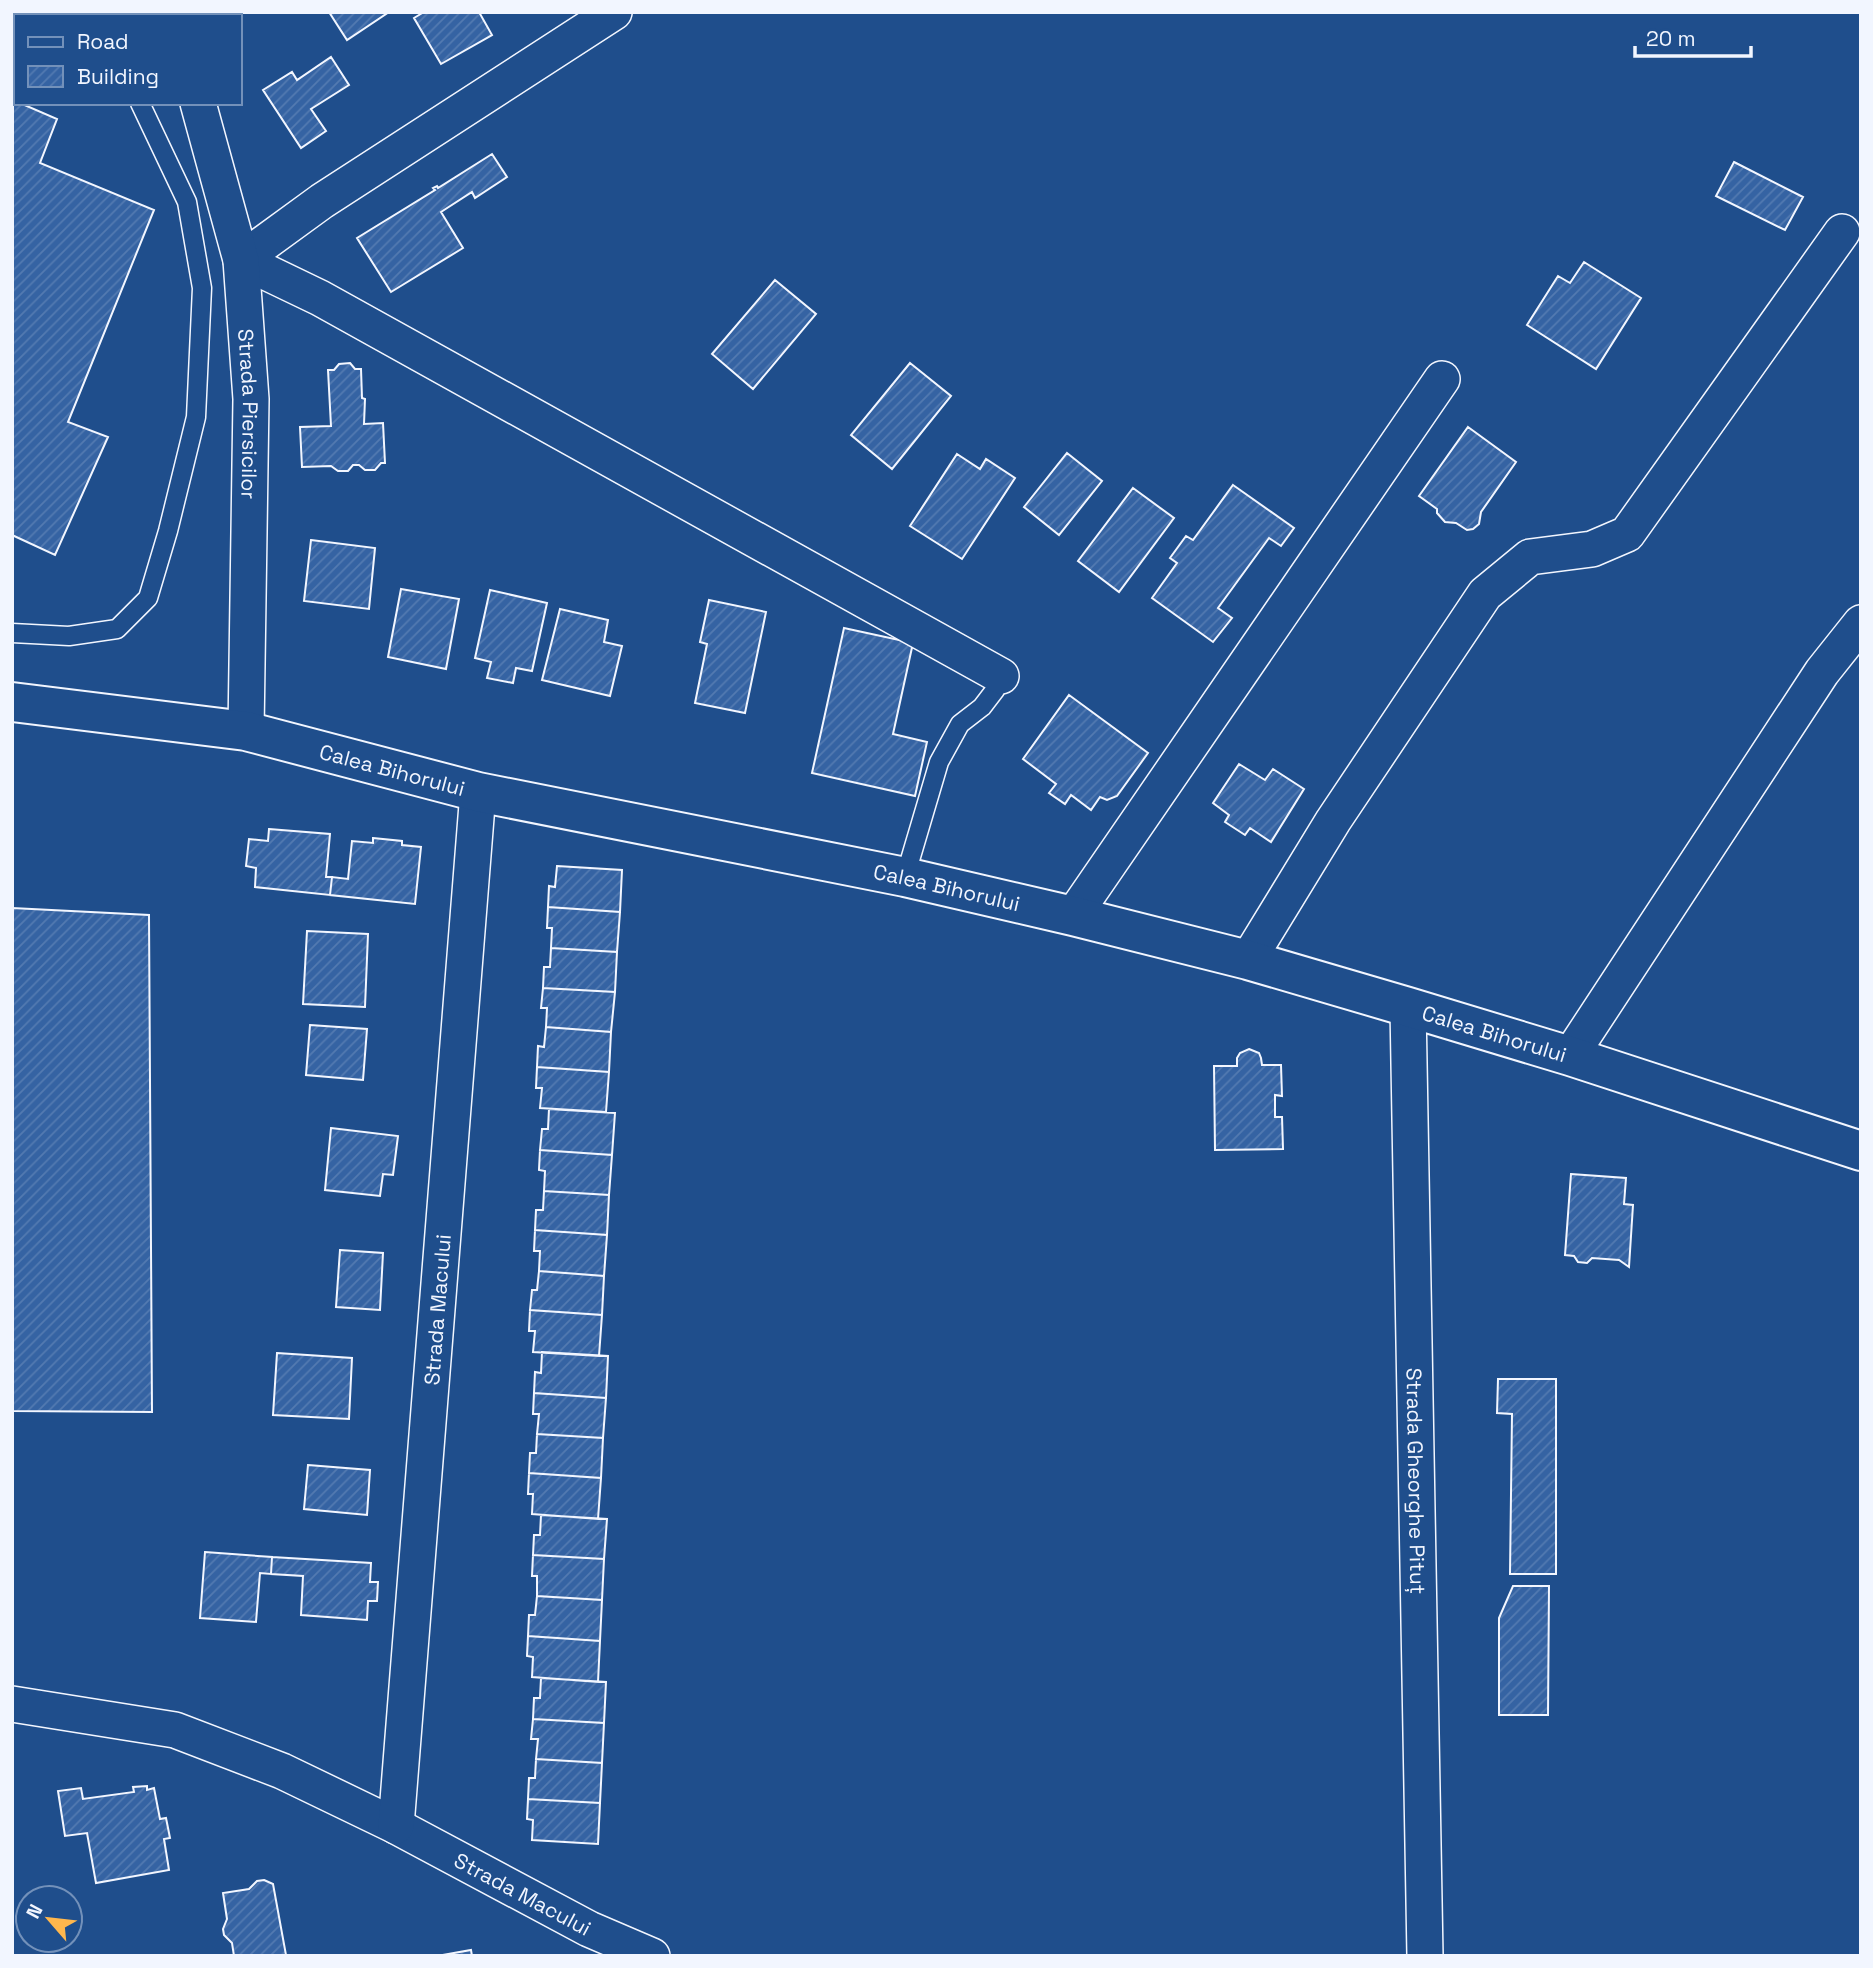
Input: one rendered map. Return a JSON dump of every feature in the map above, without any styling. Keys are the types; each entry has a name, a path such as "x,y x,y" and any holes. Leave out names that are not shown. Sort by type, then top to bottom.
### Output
{"main road":[{"name":"Calea Bihorului","path":"12,702 246,731 478,792 905,877 1073,916 1248,960 1408,1007 1570,1056 1861,1151"}],"street":[{"path":"614,12 322,201 241,260 320,298 1001,676"},
{"name":"Strada Piersicilor","path":"199,105 241,260 251,399 246,731"},
{"path":"1248,960 1333,821 1485,594 1530,557 1592,549 1627,534 1842,232"},
{"path":"1073,916 1442,379"},
{"path":"1570,1056 1822,673 1861,623"},
{"name":"Strada Macului","path":"396,1826 478,792"},
{"name":"Strada Gheorghe Pituț","path":"1408,1007 1425,1956"},
{"name":"Strada Macului","path":"12,1704 175,1730 282,1771 396,1826 591,1942 652,1956"}],"lane":[{"path":"12,633 69,636 117,629 148,598 168,531 196,417 202,288 187,202 141,105"},
{"path":"905,877 939,762 960,724 982,707 995,690 1001,676"}],"building":[{"path":"329,12 389,12 347,40"},
{"path":"424,12 479,12 492,35 441,64 414,18"},
{"path":"331,57 349,85 311,109 326,131 301,148 263,90 292,72 297,80"},
{"path":"12,100 14,105 25,105 57,119 40,163 154,210 68,422 108,437 55,555 12,535"},
{"path":"492,154 507,177 475,198 472,192 441,212 463,248 391,292 357,238 435,190 433,188 438,188"},
{"path":"1734,162 1803,197 1785,230 1716,196"},
{"path":"1584,262 1641,298 1596,369 1527,325 1558,276 1570,283"},
{"path":"775,280 816,314 753,389 712,354"},
{"path":"350,363 355,369 361,369 362,398 365,399 364,424 383,423 385,463 381,463 375,470 365,470 359,465 353,465 348,471 338,471 331,466 302,467 300,427 331,426 328,370 334,370 339,364"},
{"path":"910,363 951,396 892,469 851,435"},
{"path":"1468,427 1516,462 1481,512 1479,524 1467,530 1456,523 1445,522 1437,509 1419,496"},
{"path":"1067,453 1102,481 1059,535 1024,507"},
{"path":"957,454 980,469 986,459 1015,478 962,559 910,526"},
{"path":"1233,485 1294,528 1281,546 1269,538 1218,608 1232,618 1213,642 1152,598 1177,563 1170,558 1186,536 1193,540"},
{"path":"1133,488 1174,518 1119,592 1078,561"},
{"path":"311,540 375,548 369,609 304,601"},
{"path":"401,589 459,599 446,669 388,657"},
{"path":"490,590 547,603 532,671 516,668 513,683 487,678 491,662 475,658"},
{"path":"709,600 766,612 745,713 695,703 707,644 700,642"},
{"path":"560,609 608,620 604,642 622,646 610,696 542,680"},
{"path":"844,628 913,643 893,734 927,742 915,796 812,773"},
{"path":"1069,695 1148,753 1117,796 1107,800 1100,797 1091,810 1071,795 1065,804 1049,793 1056,784 1023,759"},
{"path":"1239,764 1265,780 1273,769 1304,789 1271,842 1250,828 1245,835 1225,822 1229,815 1213,803"},
{"path":"269,829 330,834 326,877 332,877 330,895 255,887 256,868 246,866 249,839 268,841"},
{"path":"373,838 402,841 402,845 421,847 415,904 330,895 332,877 348,879 352,841 373,843"},
{"path":"557,866 622,870 620,912 548,907 549,886 555,887"},
{"path":"548,907 620,912 617,952 551,948 552,928 547,928"},
{"path":"12,908 149,915 152,1412 12,1411"},
{"path":"307,931 368,934 365,1007 303,1004"},
{"path":"551,948 617,952 615,992 543,988 544,967 550,967"},
{"path":"543,988 615,992 611,1032 546,1027 547,1008 541,1008"},
{"path":"310,1025 367,1029 363,1080 306,1075"},
{"path":"546,1027 611,1032 609,1072 537,1067 538,1046 544,1047"},
{"path":"1249,1049 1259,1053 1262,1065 1281,1065 1282,1096 1275,1095 1275,1117 1282,1117 1283,1149 1215,1150 1214,1066 1237,1066 1240,1053"},
{"path":"537,1067 609,1072 606,1112 540,1108 542,1088 536,1088"},
{"path":"549,1109 615,1113 612,1155 540,1150 542,1129 548,1129"},
{"path":"331,1128 398,1136 393,1175 383,1174 380,1196 325,1190"},
{"path":"540,1150 612,1155 609,1195 544,1191 545,1171 539,1170"},
{"path":"1571,1174 1626,1178 1624,1204 1633,1205 1629,1267 1619,1260 1592,1258 1587,1263 1578,1262 1574,1256 1565,1255"},
{"path":"544,1191 609,1195 607,1235 535,1230 536,1210 543,1210"},
{"path":"535,1230 607,1235 604,1276 539,1271 540,1251 534,1251"},
{"path":"340,1250 383,1253 380,1310 336,1307"},
{"path":"539,1271 604,1276 602,1315 530,1310 532,1290 537,1290"},
{"path":"530,1310 602,1315 599,1356 533,1352 535,1331 529,1331"},
{"path":"542,1352 608,1356 606,1398 534,1393 535,1372 541,1373"},
{"path":"277,1353 352,1358 349,1419 273,1415"},
{"path":"1498,1379 1556,1379 1556,1574 1510,1574 1512,1414 1497,1413"},
{"path":"534,1393 606,1398 603,1438 537,1434 539,1414 533,1414"},
{"path":"537,1434 603,1438 601,1478 529,1473 530,1453 536,1453"},
{"path":"308,1465 370,1470 367,1515 304,1509"},
{"path":"529,1473 601,1478 598,1519 532,1514 533,1494 528,1494"},
{"path":"541,1515 607,1519 604,1559 533,1555 534,1535 540,1535"},
{"path":"205,1552 272,1557 271,1574 260,1573 256,1622 200,1618"},
{"path":"533,1555 604,1559 602,1600 537,1596 537,1576 532,1576"},
{"path":"272,1557 371,1563 370,1582 378,1582 377,1601 368,1601 367,1620 301,1615 303,1576 271,1574"},
{"path":"1513,1586 1549,1586 1548,1715 1499,1715 1499,1618"},
{"path":"537,1596 602,1600 600,1641 528,1636 529,1615 535,1615"},
{"path":"528,1636 600,1641 598,1682 532,1677 533,1657 527,1656"},
{"path":"541,1678 606,1682 604,1723 533,1719 534,1698 540,1698"},
{"path":"533,1719 604,1723 602,1763 536,1759 538,1739 531,1739"},
{"path":"536,1759 602,1763 600,1803 528,1799 529,1778 535,1778"},
{"path":"147,1786 147,1790 154,1788 160,1819 166,1818 170,1838 164,1839 169,1870 96,1883 87,1833 65,1836 58,1791 81,1788 83,1799 134,1792 133,1787"},
{"path":"528,1799 600,1803 598,1844 532,1840 533,1820 527,1819"},
{"path":"264,1880 273,1884 286,1955 234,1956 232,1943 224,1935 227,1919 223,1893 249,1889 257,1881"},
{"path":"471,1950 472,1956 437,1956"}]}
